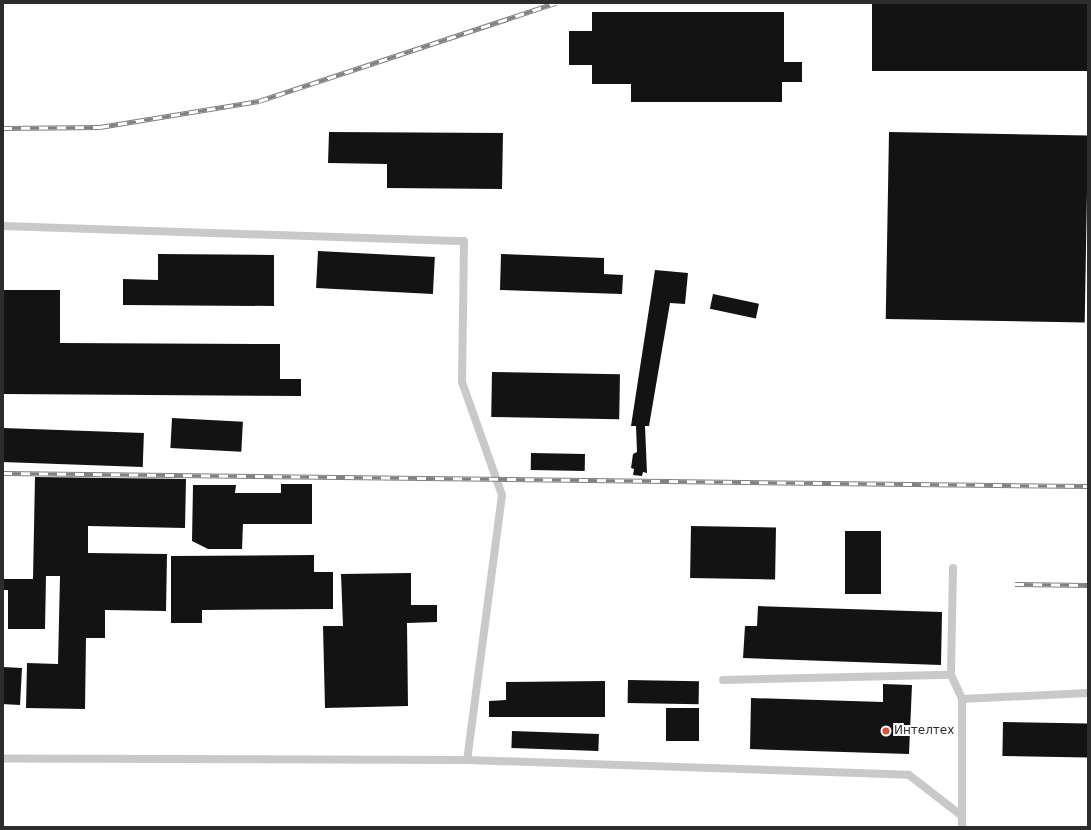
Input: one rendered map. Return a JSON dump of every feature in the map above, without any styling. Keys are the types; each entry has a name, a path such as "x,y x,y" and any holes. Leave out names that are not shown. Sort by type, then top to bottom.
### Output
{"lane":[{"path":"3,226 464,241 462,382 502,496 467,760"},
{"path":"953,568 951,675 962,699 962,827"},
{"path":"723,680 951,675"},
{"path":"962,699 1088,693"},
{"path":"3,758 467,760 909,775 962,816"}],"building":[{"path":"872,3 1088,3 1088,71 872,71"},
{"path":"592,12 784,12 784,62 802,62 802,82 782,82 782,102 631,102 631,84 592,84 592,65 569,65 569,31 592,31"},
{"path":"329,132 503,133 502,189 387,188 387,164 328,163"},
{"path":"889,132 1088,135 1085,322 886,319"},
{"path":"318,251 435,257 433,294 316,288"},
{"path":"158,254 274,255 274,306 123,305 123,279 158,280"},
{"path":"501,254 604,258 604,274 623,275 622,294 500,290"},
{"path":"655,270 688,273 685,304 670,303 649,426 645,426 647,473 643,472 642,476 633,475 634,469 631,468 633,454 637,452 636,426 631,426"},
{"path":"3,290 60,290 60,343 280,344 280,379 301,379 301,396 3,394"},
{"path":"713,294 759,304 756,318 710,309"},
{"path":"492,372 620,374 619,419 491,417"},
{"path":"172,418 243,422 241,452 170,448"},
{"path":"3,428 144,433 143,467 3,462"},
{"path":"531,453 585,454 585,471 531,470"},
{"path":"35,477 186,479 185,528 88,526 88,553 167,554 166,611 105,610 105,638 86,638 85,709 26,708 27,663 58,664 60,576 46,576 45,629 8,629 8,590 3,590 3,579 33,579"},
{"path":"281,484 312,484 312,524 243,524 242,549 208,549 192,541 193,485 236,485 235,493 281,493"},
{"path":"691,526 776,527 775,579 690,578"},
{"path":"845,531 881,531 881,594 845,594"},
{"path":"314,555 314,572 333,572 333,609 202,610 202,623 171,623 171,556"},
{"path":"411,573 411,605 437,605 437,622 407,623 408,706 325,708 323,626 343,626 341,574"},
{"path":"758,606 942,612 941,665 743,658 745,626 757,626"},
{"path":"3,667 22,668 20,705 3,704"},
{"path":"628,680 699,681 699,704 628,703"},
{"path":"605,681 605,717 489,717 489,701 506,700 506,682"},
{"path":"883,684 912,685 909,754 750,749 751,698 883,702"},
{"path":"666,708 699,708 699,741 666,741"},
{"path":"1003,722 1088,723 1087,757 1002,756"},
{"path":"512,731 599,734 598,751 511,748"}],"railway":[{"path":"3,128 100,127 259,101 556,3"},
{"path":"3,473 1088,486"},
{"path":"1015,584 1088,585"}],"place":[{"name":"Интелтех","path":"886,731"}]}
